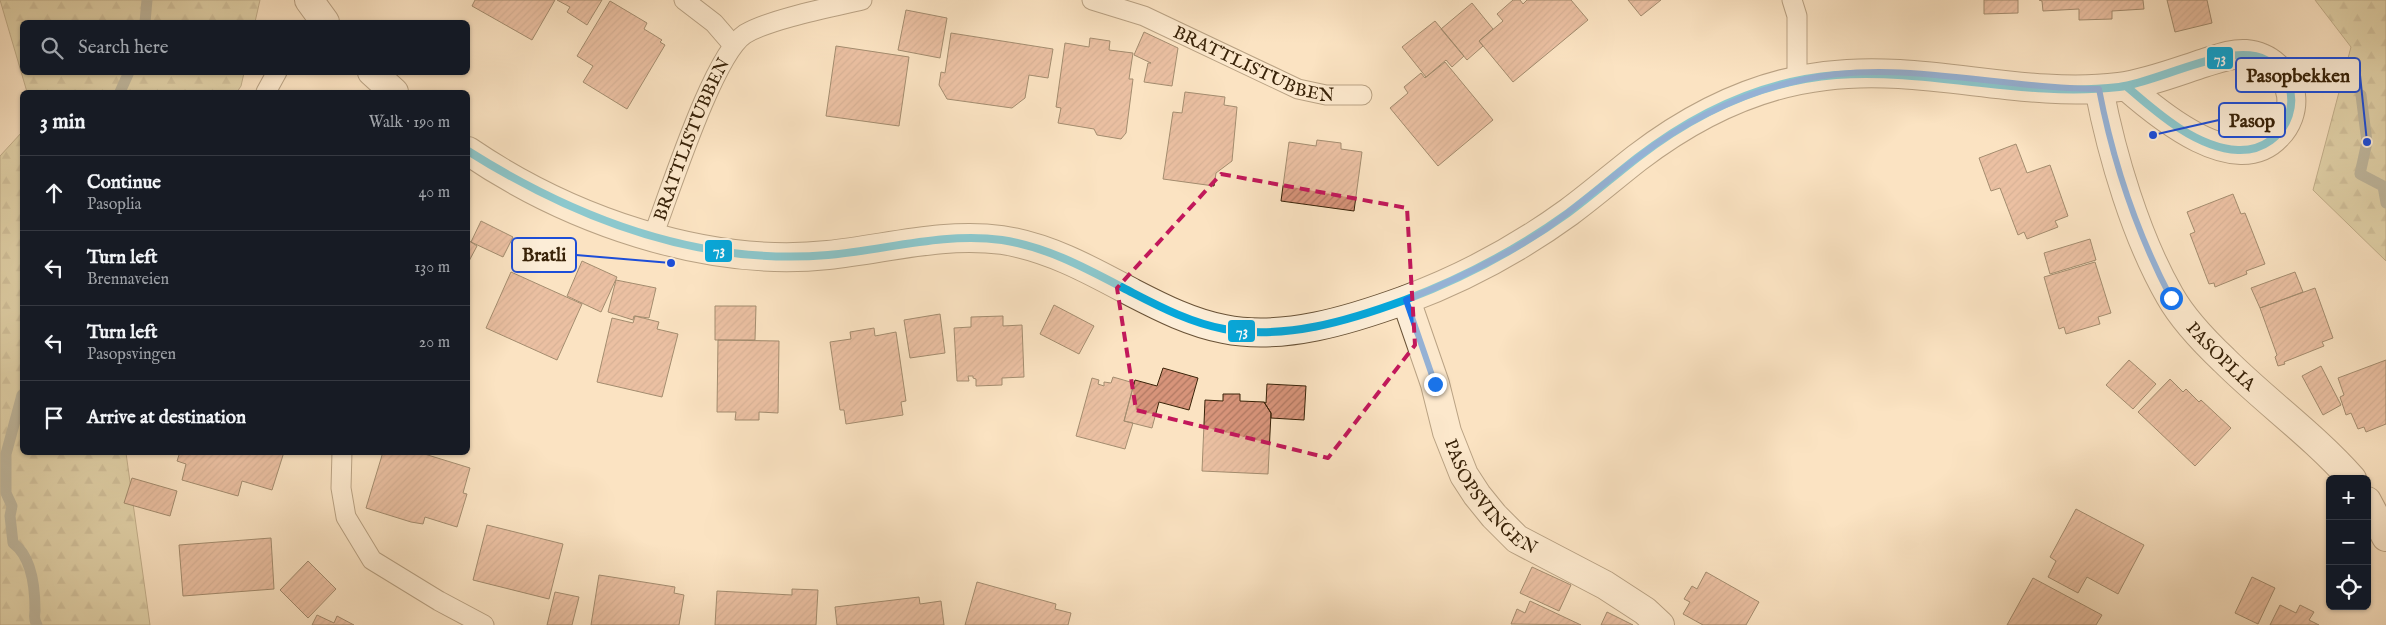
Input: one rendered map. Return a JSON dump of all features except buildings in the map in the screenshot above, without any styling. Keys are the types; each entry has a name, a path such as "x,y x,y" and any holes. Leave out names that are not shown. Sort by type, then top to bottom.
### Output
{"street":[{"path":"470,152 516,181 549,198 607,222 653,236 708,249 765,257 827,255 954,238 999,240 1045,251 1092,271 1184,317 1219,329 1238,332 1259,332 1310,327 1368,313 1463,277 1512,250 1574,209 1662,140 1707,113 1740,98 1797,80 1858,73 1895,73 2056,88 2099,89 2126,86 2227,56 2245,54 2271,63 2280,71 2290,91 2292,108 2284,128 2273,140 2256,149 2240,151 2222,148 2204,141 2152,109 2126,86"},
{"path":"375,75 392,90"},
{"name":"PASOPLIA","path":"2099,89 2109,137 2142,238 2171,298 2222,359 2320,445 2348,475"},
{"name":"PASOPSVINGEN","path":"1406,300 1435,384 1447,432 1464,475 1476,496 1516,539 1619,594 1660,625"},
{"path":"2371,509 2386,537"}],"lane":[{"name":"BRATTLISTUBBEN","path":"684,0 714,23 733,45"},
{"name":"BRATTLISTUBBEN","path":"653,236 708,92 733,45 744,35 761,26 862,0"},
{"name":"BRATTLISTUBBEN","path":"1092,0 1144,16 1298,89 1326,95 1362,95"},
{"path":"1792,0 1797,24 1797,80"},
{"path":"267,90 275,75"},
{"path":"342,455 341,488 346,516 372,560 439,601 484,625"}],"highlighted area":[{"path":"1221,174 1407,208 1415,345 1328,458 1136,410 1117,288"}],"green space":[{"path":"0,0 260,0 255,20 20,20 20,68"},
{"path":"2315,0 2386,0 2386,261 2313,190 2351,47"},
{"path":"22,75 244,75 238,90 26,90"},
{"path":"20,134 20,455 126,455 150,625 0,625 0,156"}],"waterway":[{"path":"145,20 147,0"},
{"path":"121,90 128,75"},
{"path":"2361,95 2367,142 2360,174 2383,186 2386,203"},
{"path":"20,402 6,454 6,493 12,506 10,516 13,543 24,556 31,573 37,625"}],"transit line":[{"name":"73","path":"470,152 509,175 595,217 640,233 685,245 732,253 780,256 850,253 958,238 1002,240 1019,243 1053,254 1085,268 1144,299 1200,323 1247,332 1270,332 1316,327 1361,315 1405,300 1490,262 1549,226 1637,158 1682,127 1730,102 1782,84 1809,78 1871,74 1907,75 2048,89 2119,87 2135,84 2215,59 2251,56 2266,60 2280,71 2289,85 2291,100 2289,115 2282,129 2270,140 2256,148 2238,150 2222,148 2192,136 2150,107 2126,86"}],"place":[{"name":"Pasop","path":"2153,135"},
{"name":"Pasopbekken","path":"2367,142"},
{"name":"Bratli","path":"671,263"}],"route":[{"path":"1435,384 1406,300 1463,277 1512,250 1574,209 1662,140 1714,109 1765,89 1797,80 1826,75 1895,73 2056,88 2099,89 2109,137 2142,238 2171,298"}]}
